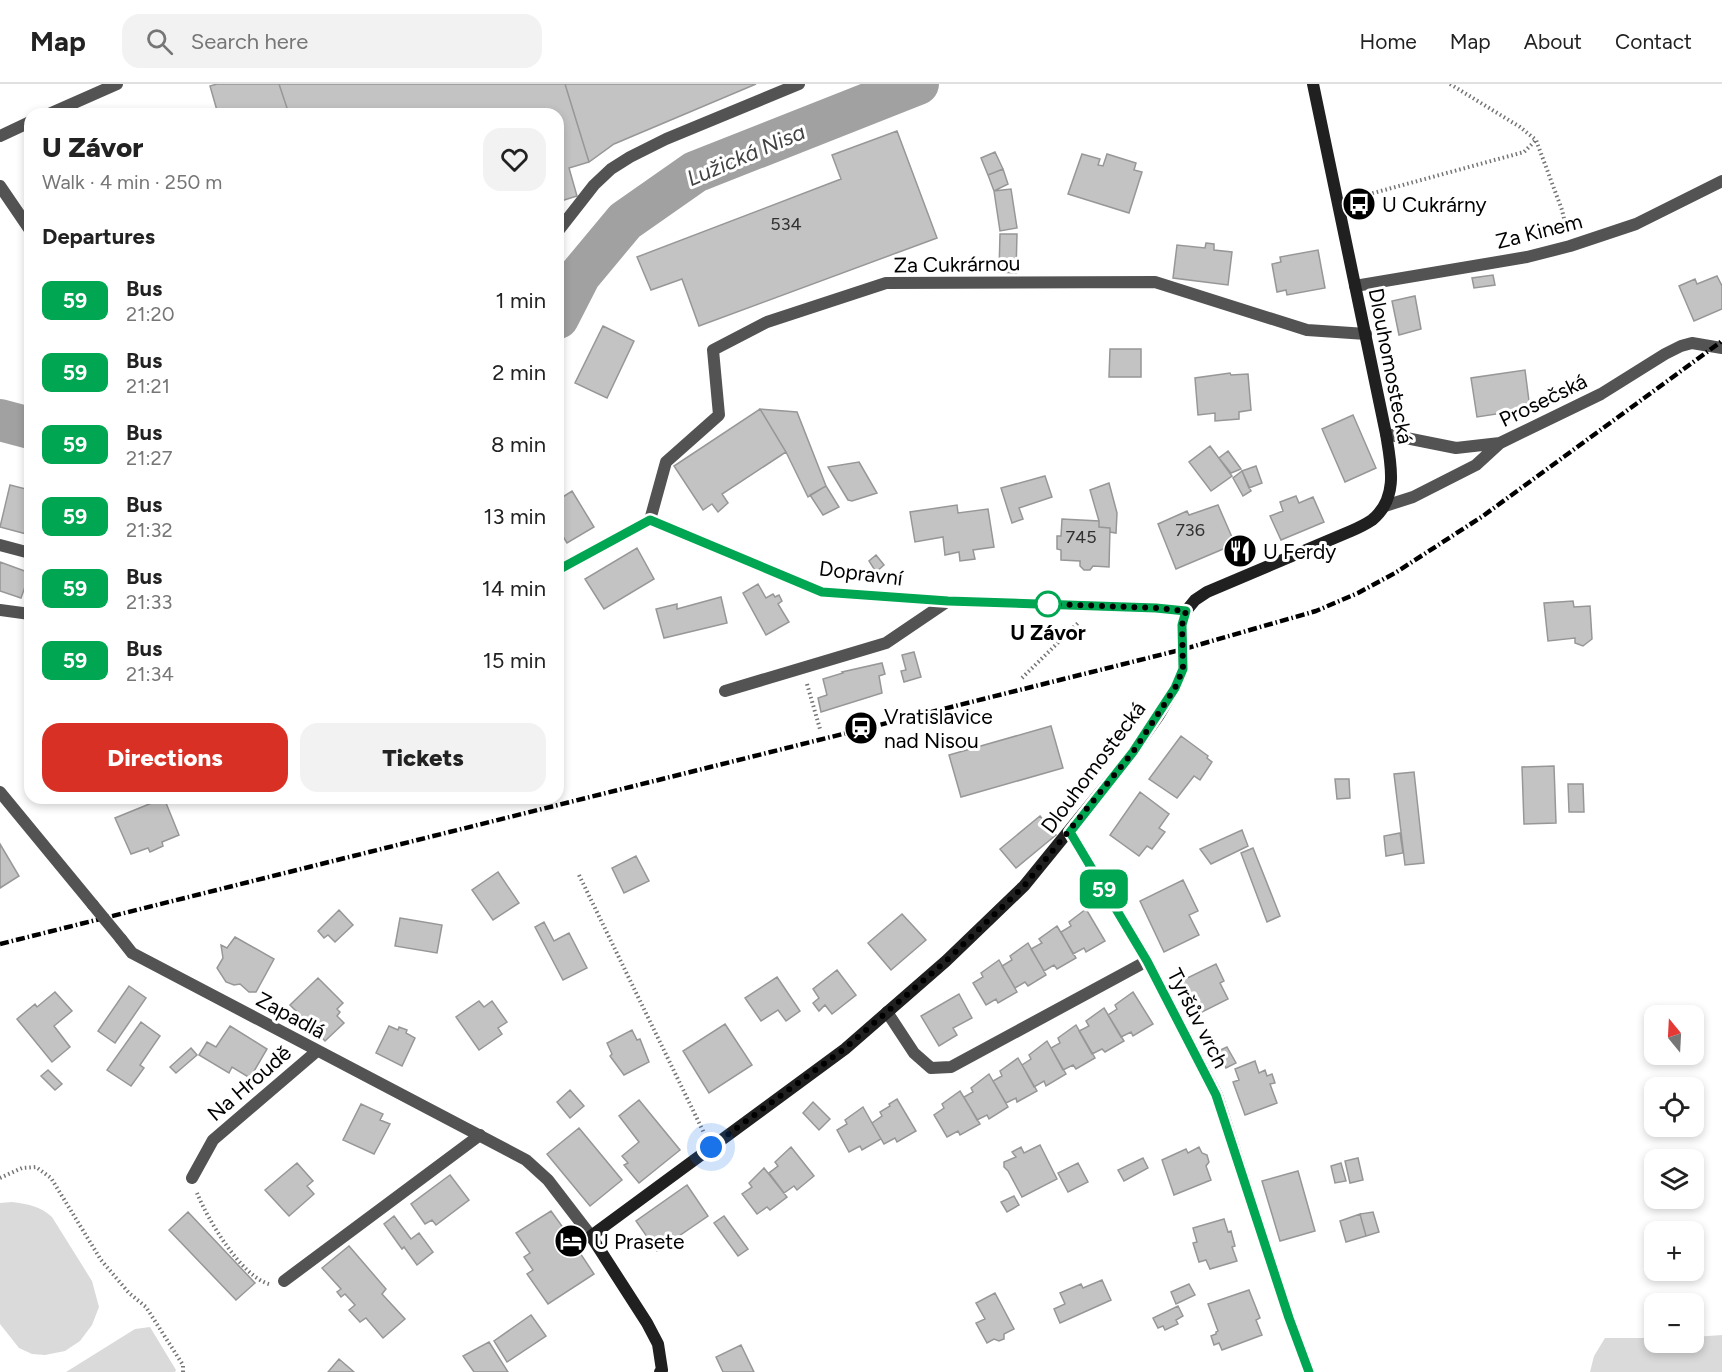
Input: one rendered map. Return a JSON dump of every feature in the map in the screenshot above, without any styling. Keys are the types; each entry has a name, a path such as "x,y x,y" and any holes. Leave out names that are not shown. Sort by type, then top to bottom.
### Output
{"street":[{"path":"63,108 117,84"},
{"path":"564,223 594,185 611,169 630,157 666,139 799,84"},
{"name":"Dlouhomostecká","path":"1313,84 1391,463 1391,488 1385,506"},
{"path":"0,136 24,125"},
{"name":"Za Kinem","path":"1355,286 1527,257 1570,246 1636,224 1722,181"},
{"path":"0,186 24,221"},
{"name":"Za Cukrárnou","path":"650,520 666,462 719,415 714,350 767,322 886,283 1155,282 1307,330 1366,334"},
{"name":"Prosečská","path":"1385,506 1413,497 1476,465 1500,443 1601,394 1681,346 1692,343 1722,348"},
{"path":"1386,434 1456,448 1500,443"},
{"path":"1186,611 1195,600 1207,592 1351,531 1371,520 1385,506"},
{"path":"564,567 650,520"},
{"name":"Dopravní","path":"650,520 822,592 948,601 1186,611"},
{"path":"0,545 24,551"},
{"path":"725,692 886,643 948,601"},
{"path":"0,610 24,613"},
{"name":"Dlouhomostecká","path":"591,1236 844,1049 946,961 1024,886 1133,752 1175,688 1183,669 1182,625 1186,611"},
{"name":"Zapadlá","path":"0,792 132,953 526,1160 548,1180 591,1236"},
{"name":"Tyršův vrch","path":"1070,832 1147,961 1216,1095 1309,1372"},
{"path":"887,1012 914,1053 931,1068 951,1067 1147,961"},
{"name":"Na Hroudě","path":"192,1178 213,1140 317,1051"},
{"path":"284,1281 480,1135"},
{"path":"591,1236 647,1323 658,1344 662,1371"}],"path":[{"path":"1450,84 1520,127 1536,140 1562,210 1570,246"},
{"path":"1355,198 1524,152 1536,140"},
{"path":"1022,678 1096,606"},
{"path":"802,668 820,729"},
{"path":"579,875 711,1147"},
{"path":"0,1178 22,1168 36,1167 51,1178 100,1260 129,1293 146,1307 183,1365 183,1372"},
{"path":"192,1178 208,1216 226,1246 260,1281 272,1284 284,1281"}],"shaded area":[{"path":"12,1202 34,1206 52,1217 92,1281 99,1307 92,1325 80,1341 65,1351 45,1355 32,1354 19,1348 0,1324 0,1203"},
{"path":"150,1327 176,1370 175,1372 66,1372 135,1329"},
{"path":"1722,1335 1722,1372 1590,1372 1594,1356 1605,1338 1644,1338 1644,1353 1704,1353 1704,1336"}],"building":[{"path":"279,84 287,108 216,108 210,86"},
{"path":"279,84 565,84 589,162 569,168 577,196 564,200 564,108 287,108"},
{"path":"565,84 756,84 614,144 589,162"},
{"path":"897,131 937,238 699,326 682,279 651,290 637,257 841,179 832,155"},
{"path":"995,152 1003,169 988,175 981,158"},
{"path":"1082,154 1100,159 1098,165 1103,166 1107,154 1136,163 1134,170 1142,172 1129,213 1068,194"},
{"path":"1003,169 1008,184 994,191 988,175"},
{"path":"1011,189 1017,228 1000,231 994,191"},
{"path":"1000,234 1017,234 1016,273 999,272"},
{"path":"1206,243 1214,244 1214,250 1232,252 1228,285 1173,278 1177,245 1205,248"},
{"path":"1318,250 1325,288 1287,295 1286,290 1277,292 1272,264 1281,262 1280,257"},
{"path":"1493,275 1495,285 1474,288 1472,278"},
{"path":"1717,276 1722,286 1722,309 1694,321 1679,286 1695,279 1697,284"},
{"path":"1415,296 1421,329 1399,335 1392,301"},
{"path":"603,326 634,341 607,398 575,383"},
{"path":"1110,349 1141,349 1141,377 1109,377"},
{"path":"1525,370 1530,409 1477,417 1471,378"},
{"path":"1230,373 1231,375 1248,374 1251,410 1239,412 1239,419 1215,421 1215,413 1198,415 1195,378"},
{"path":"760,409 797,412 826,486 808,497 786,452"},
{"path":"760,409 786,452 722,494 728,503 718,512 712,504 703,510 674,466"},
{"path":"1353,415 1376,468 1345,482 1322,429"},
{"path":"1210,446 1232,476 1211,491 1189,462"},
{"path":"1228,451 1241,469 1231,473 1219,458"},
{"path":"859,462 877,493 852,501 848,500 828,467"},
{"path":"1256,466 1262,483 1249,488 1242,471"},
{"path":"1242,471 1251,491 1243,496 1233,478"},
{"path":"1045,476 1052,497 1019,508 1023,519 1012,523 1001,488"},
{"path":"1109,483 1117,513 1116,533 1110,532 1110,528 1099,527 1090,490"},
{"path":"10,485 24,488 24,533 0,527"},
{"path":"826,486 839,507 823,515 810,495"},
{"path":"572,491 594,527 567,543 564,538 564,496"},
{"path":"1296,496 1299,503 1313,497 1324,522 1281,540 1270,516 1283,511 1280,502"},
{"path":"957,505 958,513 988,509 994,547 973,550 975,559 960,561 959,552 945,555 943,537 915,542 910,512"},
{"path":"1218,505 1235,544 1176,569 1158,524 1187,511 1189,515"},
{"path":"1062,519 1099,521 1099,527 1110,528 1109,567 1093,566 1090,570 1084,570 1080,566 1080,561 1061,560 1061,550 1057,549 1057,536 1061,536"},
{"path":"637,548 654,579 604,609 585,579"},
{"path":"876,555 884,565 876,572 869,561"},
{"path":"0,562 24,571 24,590 21,598 0,591"},
{"path":"758,584 766,598 773,594 775,597 779,595 782,601 778,604 789,622 766,635 743,593"},
{"path":"721,597 727,623 664,638 656,609 677,604 677,609"},
{"path":"1573,601 1574,607 1590,606 1592,639 1583,646 1575,643 1575,638 1548,641 1544,603"},
{"path":"914,652 921,677 904,682 901,671 906,670 902,655"},
{"path":"882,663 885,674 879,676 882,693 821,712 818,698 827,695 823,679"},
{"path":"1051,726 1063,768 961,797 949,755"},
{"path":"1181,736 1208,756 1207,758 1212,762 1200,780 1194,776 1177,798 1149,779"},
{"path":"1554,766 1556,823 1524,824 1522,767"},
{"path":"1414,772 1424,863 1405,865 1394,774"},
{"path":"1335,779 1349,779 1350,798 1337,799"},
{"path":"1568,784 1583,784 1584,812 1569,812"},
{"path":"1140,792 1169,814 1159,828 1165,832 1152,849 1147,846 1139,856 1110,835"},
{"path":"149,804 166,804 179,835 162,842 163,846 150,852 148,848 131,854 115,818"},
{"path":"1040,816 1056,835 1016,868 1000,849"},
{"path":"1242,830 1248,846 1211,864 1200,849"},
{"path":"1400,833 1403,853 1386,856 1384,836"},
{"path":"0,844 19,876 0,888"},
{"path":"1253,848 1280,916 1267,922 1241,853"},
{"path":"636,856 649,881 624,893 612,868"},
{"path":"498,872 519,903 493,920 472,890"},
{"path":"1183,880 1198,911 1189,915 1199,935 1164,952 1140,901"},
{"path":"1086,909 1105,941 1086,952 1084,948 1073,954 1061,932 1071,926 1069,922"},
{"path":"339,910 353,925 335,942 328,935 324,938 318,931"},
{"path":"902,914 926,940 891,970 868,943"},
{"path":"400,918 442,925 437,953 395,946"},
{"path":"544,922 554,941 569,933 587,968 563,980 535,927"},
{"path":"1057,926 1076,958 1057,969 1054,965 1044,971 1031,949 1042,943 1039,939"},
{"path":"235,937 274,959 256,992 249,992 240,984 234,985 226,982 217,968 223,958 221,945 227,948"},
{"path":"1028,943 1046,975 1028,986 1025,982 1015,988 1002,966 1012,960 1010,956"},
{"path":"999,960 1017,992 998,1003 996,999 986,1005 973,983 983,977 981,973"},
{"path":"1216,964 1224,981 1220,983 1228,999 1196,1015 1179,982"},
{"path":"837,970 856,995 832,1014 825,1005 819,1011 813,1003 819,998 813,989"},
{"path":"777,977 800,1011 786,1021 778,1010 761,1021 745,998"},
{"path":"318,978 343,1003 337,1009 340,1012 337,1016 344,1023 325,1041 306,1021 303,1025 296,1018 300,1015 290,1005"},
{"path":"129,986 146,998 115,1043 98,1031"},
{"path":"55,992 72,1011 54,1026 70,1047 52,1062 17,1019 35,1004 37,1007"},
{"path":"1133,992 1153,1024 1133,1036 1131,1032 1121,1037 1108,1015 1117,1009 1115,1005"},
{"path":"959,994 972,1018 953,1028 957,1035 939,1046 921,1016"},
{"path":"479,1001 484,1007 492,1001 507,1022 498,1028 502,1034 479,1050 456,1017"},
{"path":"1104,1008 1124,1041 1105,1052 1102,1049 1092,1054 1079,1031 1089,1026 1086,1021"},
{"path":"141,1022 160,1036 140,1065 144,1068 131,1086 107,1070"},
{"path":"725,1024 752,1065 709,1093 683,1051"},
{"path":"1076,1025 1095,1058 1076,1069 1073,1065 1063,1070 1051,1048 1060,1043 1058,1038"},
{"path":"230,1026 267,1049 250,1078 232,1067 229,1073 199,1055 207,1042 216,1047"},
{"path":"389,1026 398,1030 399,1027 407,1030 406,1033 415,1038 402,1066 376,1053"},
{"path":"632,1030 637,1040 640,1039 649,1062 624,1075 610,1056 612,1054 607,1043"},
{"path":"1047,1041 1066,1074 1046,1086 1044,1081 1034,1087 1022,1065 1031,1059 1029,1055"},
{"path":"1227,1047 1236,1063 1226,1068 1218,1051"},
{"path":"191,1048 197,1055 176,1073 170,1067"},
{"path":"1018,1058 1037,1091 1017,1102 1016,1098 1006,1103 993,1081 1002,1076 1000,1071"},
{"path":"1255,1061 1259,1073 1265,1070 1267,1076 1272,1074 1275,1083 1270,1084 1277,1103 1245,1115 1233,1082 1239,1080 1235,1069"},
{"path":"48,1070 62,1084 55,1090 41,1076"},
{"path":"989,1074 1008,1107 989,1119 987,1115 977,1120 964,1097 973,1092 971,1088"},
{"path":"570,1090 584,1106 570,1118 557,1102"},
{"path":"960,1091 980,1124 960,1135 958,1131 947,1137 934,1115 944,1108 942,1104"},
{"path":"897,1099 916,1131 897,1142 895,1138 884,1144 872,1123 882,1116 880,1112"},
{"path":"639,1100 680,1150 639,1183 624,1165 628,1163 622,1156 639,1142 619,1116"},
{"path":"813,1102 830,1119 819,1130 803,1113"},
{"path":"361,1104 383,1114 380,1120 390,1124 374,1154 343,1140"},
{"path":"863,1107 881,1139 862,1150 860,1146 849,1152 837,1130 847,1124 845,1120"},
{"path":"579,1128 622,1180 590,1206 547,1154"},
{"path":"1040,1145 1057,1179 1022,1197 1004,1167 1004,1162 1016,1157 1012,1152 1021,1147 1024,1153"},
{"path":"791,1147 814,1176 797,1190 794,1186 784,1193 769,1173 778,1166 775,1162"},
{"path":"1199,1147 1202,1153 1207,1155 1209,1162 1206,1166 1211,1180 1174,1195 1162,1160 1186,1149 1188,1153"},
{"path":"1143,1158 1148,1168 1124,1181 1118,1170"},
{"path":"1358,1158 1363,1180 1350,1183 1345,1161"},
{"path":"297,1163 313,1181 307,1186 314,1194 289,1216 265,1190"},
{"path":"1078,1163 1088,1182 1068,1192 1058,1173"},
{"path":"1341,1163 1346,1181 1335,1183 1331,1166"},
{"path":"764,1168 787,1197 770,1210 767,1207 757,1214 742,1194 752,1187 749,1183"},
{"path":"1298,1171 1315,1231 1280,1241 1262,1181"},
{"path":"450,1175 469,1200 436,1225 432,1220 425,1224 411,1204"},
{"path":"687,1185 708,1216 657,1251 636,1221"},
{"path":"1014,1196 1019,1205 1007,1212 1001,1202"},
{"path":"551,1211 564,1229 569,1226 577,1237 572,1241 594,1274 548,1304 527,1274 533,1270 524,1257 530,1253 516,1233"},
{"path":"188,1212 255,1283 236,1300 169,1230"},
{"path":"1373,1212 1379,1232 1366,1236 1360,1214"},
{"path":"1360,1214 1366,1236 1346,1242 1340,1221"},
{"path":"394,1216 411,1239 419,1233 433,1252 417,1265 384,1224"},
{"path":"724,1216 748,1249 738,1256 714,1223"},
{"path":"1224,1219 1228,1232 1231,1231 1235,1246 1232,1247 1237,1261 1210,1269 1206,1260 1199,1262 1193,1243 1197,1242 1193,1228"},
{"path":"349,1246 386,1289 382,1294 405,1319 383,1338 366,1318 360,1322 349,1310 355,1305 345,1294 341,1297 337,1292 341,1289 322,1268"},
{"path":"1102,1280 1111,1300 1060,1323 1054,1309 1065,1304 1060,1293 1081,1284 1083,1288"},
{"path":"1189,1284 1195,1295 1176,1304 1171,1292"},
{"path":"1249,1290 1260,1318 1256,1320 1262,1335 1222,1350 1219,1343 1214,1345 1211,1336 1218,1331 1208,1304"},
{"path":"995,1293 1014,1329 1004,1334 1004,1339 999,1341 994,1339 987,1343 976,1323 985,1319 976,1303"},
{"path":"1178,1306 1183,1316 1176,1320 1178,1324 1165,1330 1163,1326 1158,1328 1153,1318"},
{"path":"531,1315 546,1336 507,1362 494,1341"},
{"path":"489,1342 508,1372 474,1372 463,1356"},
{"path":"741,1345 754,1372 723,1372 716,1357"},
{"path":"339,1359 354,1372 328,1372"}],"waterway":[{"name":"Lužická Nisa","path":"564,306 580,275 625,221 695,172 918,84"},
{"name":"Lužická Nisa","path":"0,420 24,426"}],"railway":[{"path":"564,803 1184,649 1316,611 1358,593 1395,573 1483,516 1722,341"},
{"path":"0,944 562,804"}],"bus line":[{"name":"59","path":"564,567 650,520 822,592 948,601 1186,611 1182,625 1183,669 1175,688 1133,752 1070,832 1147,961 1216,1095 1309,1372"}],"place":[{"name":"U Cukrárny","path":"1359,204"},
{"name":"U Ferdy","path":"1240,551"},
{"name":"U Závor","path":"1048,604"},
{"name":"Vratislavice nad Nisou","path":"861,728"},
{"name":"U Prasete","path":"571,1241"}],"route":[{"path":"711,1147 844,1049 962,946 1024,886 1070,832 1159,715 1183,669 1182,625 1186,611 1048,604"}]}
